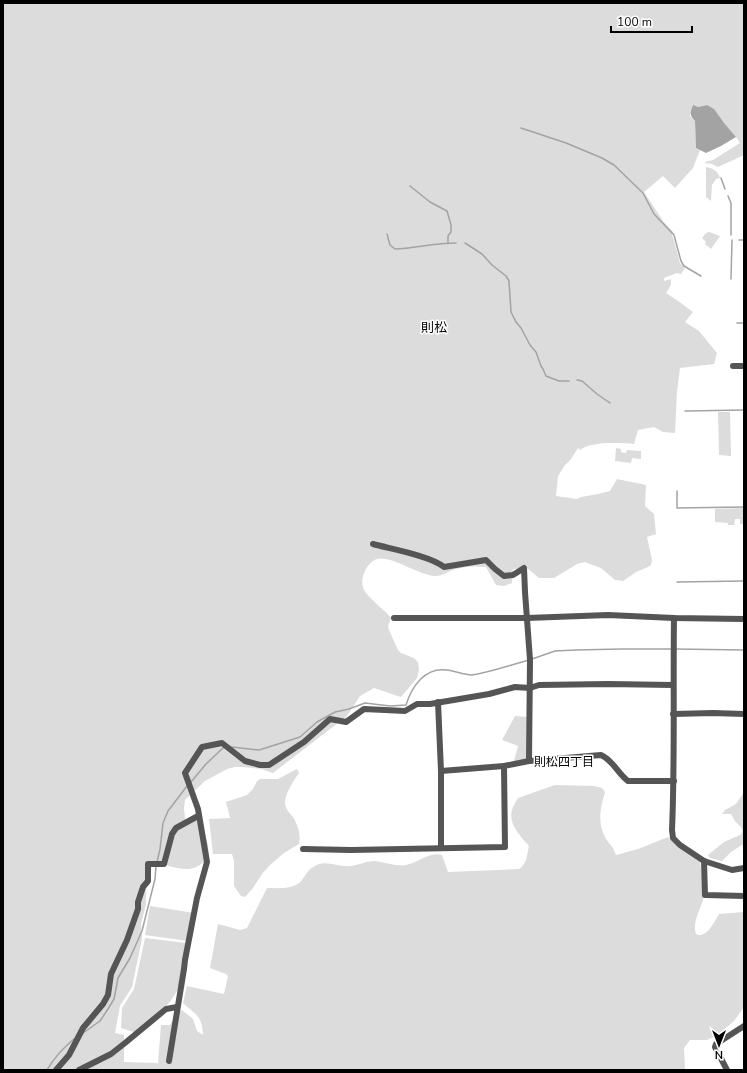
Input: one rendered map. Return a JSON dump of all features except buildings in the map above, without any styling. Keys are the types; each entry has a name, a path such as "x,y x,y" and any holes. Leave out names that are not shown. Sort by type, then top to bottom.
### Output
{"street":[{"path":"733,366 744,366"},
{"path":"373,544 425,558 440,563 444,567 486,560 504,576 513,575 524,568 530,660 529,761"},
{"path":"394,618 527,618 608,615 744,619"},
{"path":"674,618 673,838 680,845 704,861 732,870 744,868"},
{"path":"170,1061 177,1018 177,1007 190,933 197,898 207,862 198,809 185,774 202,747 222,743 245,761 260,765 269,764 304,742 330,719 346,722 364,709 405,711 417,704 430,704 489,694 515,687 530,688 539,685 673,685"},
{"path":"438,702 441,847"},
{"path":"673,714 744,714"},
{"path":"440,771 504,766 529,761 601,755 608,759 628,781 674,782"},
{"path":"303,849 351,850 441,847 505,847 504,766"},
{"path":"56,1070 69,1055 83,1028 103,1004 108,995 111,974 127,940 138,909 138,902 143,887 148,881 148,864 164,864 172,834 176,828 198,816"},
{"path":"704,861 705,894 744,896"},
{"path":"79,1070 111,1054 166,1009 177,1007"},
{"path":"727,1070 715,1047 716,1044 744,1026"}],"shaded area":[{"path":"3,3 744,3 744,155 718,167 705,163 713,160 740,143 707,105 698,107 690,113 690,116 695,121 696,148 700,150 693,168 675,188 663,176 644,192 663,221 673,232 672,236 680,263 685,268 681,274 677,273 664,278 664,281 671,279 671,285 666,293 693,312 685,322 699,331 717,353 714,364 680,368 675,433 663,432 654,427 638,430 634,444 606,443 591,445 580,450 578,448 558,476 556,496 577,499 610,491 617,479 646,485 645,506 654,514 656,534 647,537 652,560 651,565 636,572 623,581 615,580 601,568 585,562 577,564 554,578 539,578 527,568 513,569 512,583 504,586 496,585 486,567 464,567 435,576 428,575 390,560 374,560 367,567 363,575 363,587 367,595 391,618 388,626 398,650 401,653 414,658 418,662 419,670 417,678 401,697 374,688 360,696 347,716 273,773 261,769 244,767 227,769 205,781 185,800 185,819 201,818 208,845 209,858 198,866 186,869 147,863 146,904 141,924 142,939 132,987 120,1006 115,1033 124,1035 124,1062 158,1063 161,1025 170,1025 174,1018 174,1014 182,1010 193,1019 197,1031 203,1035 200,1019 183,1003 187,986 224,994 228,976 210,968 218,924 240,930 247,928 267,888 286,888 295,885 302,880 309,870 317,865 325,863 347,866 375,861 403,865 410,864 428,856 437,854 442,855 448,872 519,869 525,862 529,846 513,825 511,815 518,798 555,785 594,786 602,788 605,792 600,822 603,833 616,855 638,849 668,837 700,862 703,900 695,925 696,934 700,935 707,932 719,914 744,912 744,1007 734,1021 718,1035 707,1040 690,1040 684,1048 684,1070 3,1070"},
{"path":"693,105 698,107 707,105 714,109 736,137 706,153 696,148 695,121 691,114"},
{"path":"706,167 715,170 720,178 716,179 712,185 711,201 706,197"},
{"path":"709,232 720,236 711,249 705,244 706,242 702,238"},
{"path":"718,412 730,412 731,456 719,455"},
{"path":"616,448 621,449 621,452 626,453 627,450 641,451 641,459 632,458 631,463 615,461"},
{"path":"744,508 744,524 740,524 740,519 735,519 734,525 715,522 715,509"},
{"path":"515,716 528,717 527,760 514,761 518,746 502,740"},
{"path":"297,769 299,773 288,792 285,804 287,810 293,817 298,827 300,837 299,844 284,853 271,864 245,897 241,896 234,886 234,861 232,854 213,854 209,819 230,818 226,802 247,795 260,779 278,779"},
{"path":"744,792 744,845 731,852 722,861 710,858 708,855 724,842 742,833 741,827 731,814 722,814 725,810 736,804"},
{"path":"150,906 194,913 188,941 145,935"},
{"path":"145,938 186,943 179,988 169,1003 136,1033 121,1028 122,1008 134,989"}],"waterway":[{"path":"521,128 566,143 602,158 614,165 643,193 654,214 674,235 681,261 684,266 701,276"},
{"path":"721,178 725,189"},
{"path":"410,186 430,202 447,211 451,225 448,243"},
{"path":"728,196 731,203 731,235"},
{"path":"387,234 390,245 395,249 456,243"},
{"path":"731,279 732,240"},
{"path":"739,240 744,240"},
{"path":"465,243 482,254 492,265 506,276 509,281 511,312 530,345 536,352 546,376 559,381 569,381"},
{"path":"737,323 744,323"},
{"path":"577,380 582,381 610,403"},
{"path":"685,411 744,410"},
{"path":"677,491 677,508 744,507"},
{"path":"677,582 744,581"},
{"path":"532,659 555,651 671,649"},
{"path":"675,649 744,650"},
{"path":"232,747 259,750 300,737 317,722 335,712 365,703 390,706 406,705 412,691 420,679 432,672 447,670 472,675 529,660"},
{"path":"191,782 206,764 224,747"},
{"path":"157,862 163,823 168,811 187,786"},
{"path":"83,1033 100,1021 114,999 118,978 130,958 142,931 155,879 156,866"},
{"path":"47,1070 59,1053 74,1039"}],"district":[{"name":"則松","path":"434,328"},
{"name":"則松四丁目","path":"564,762"}]}
